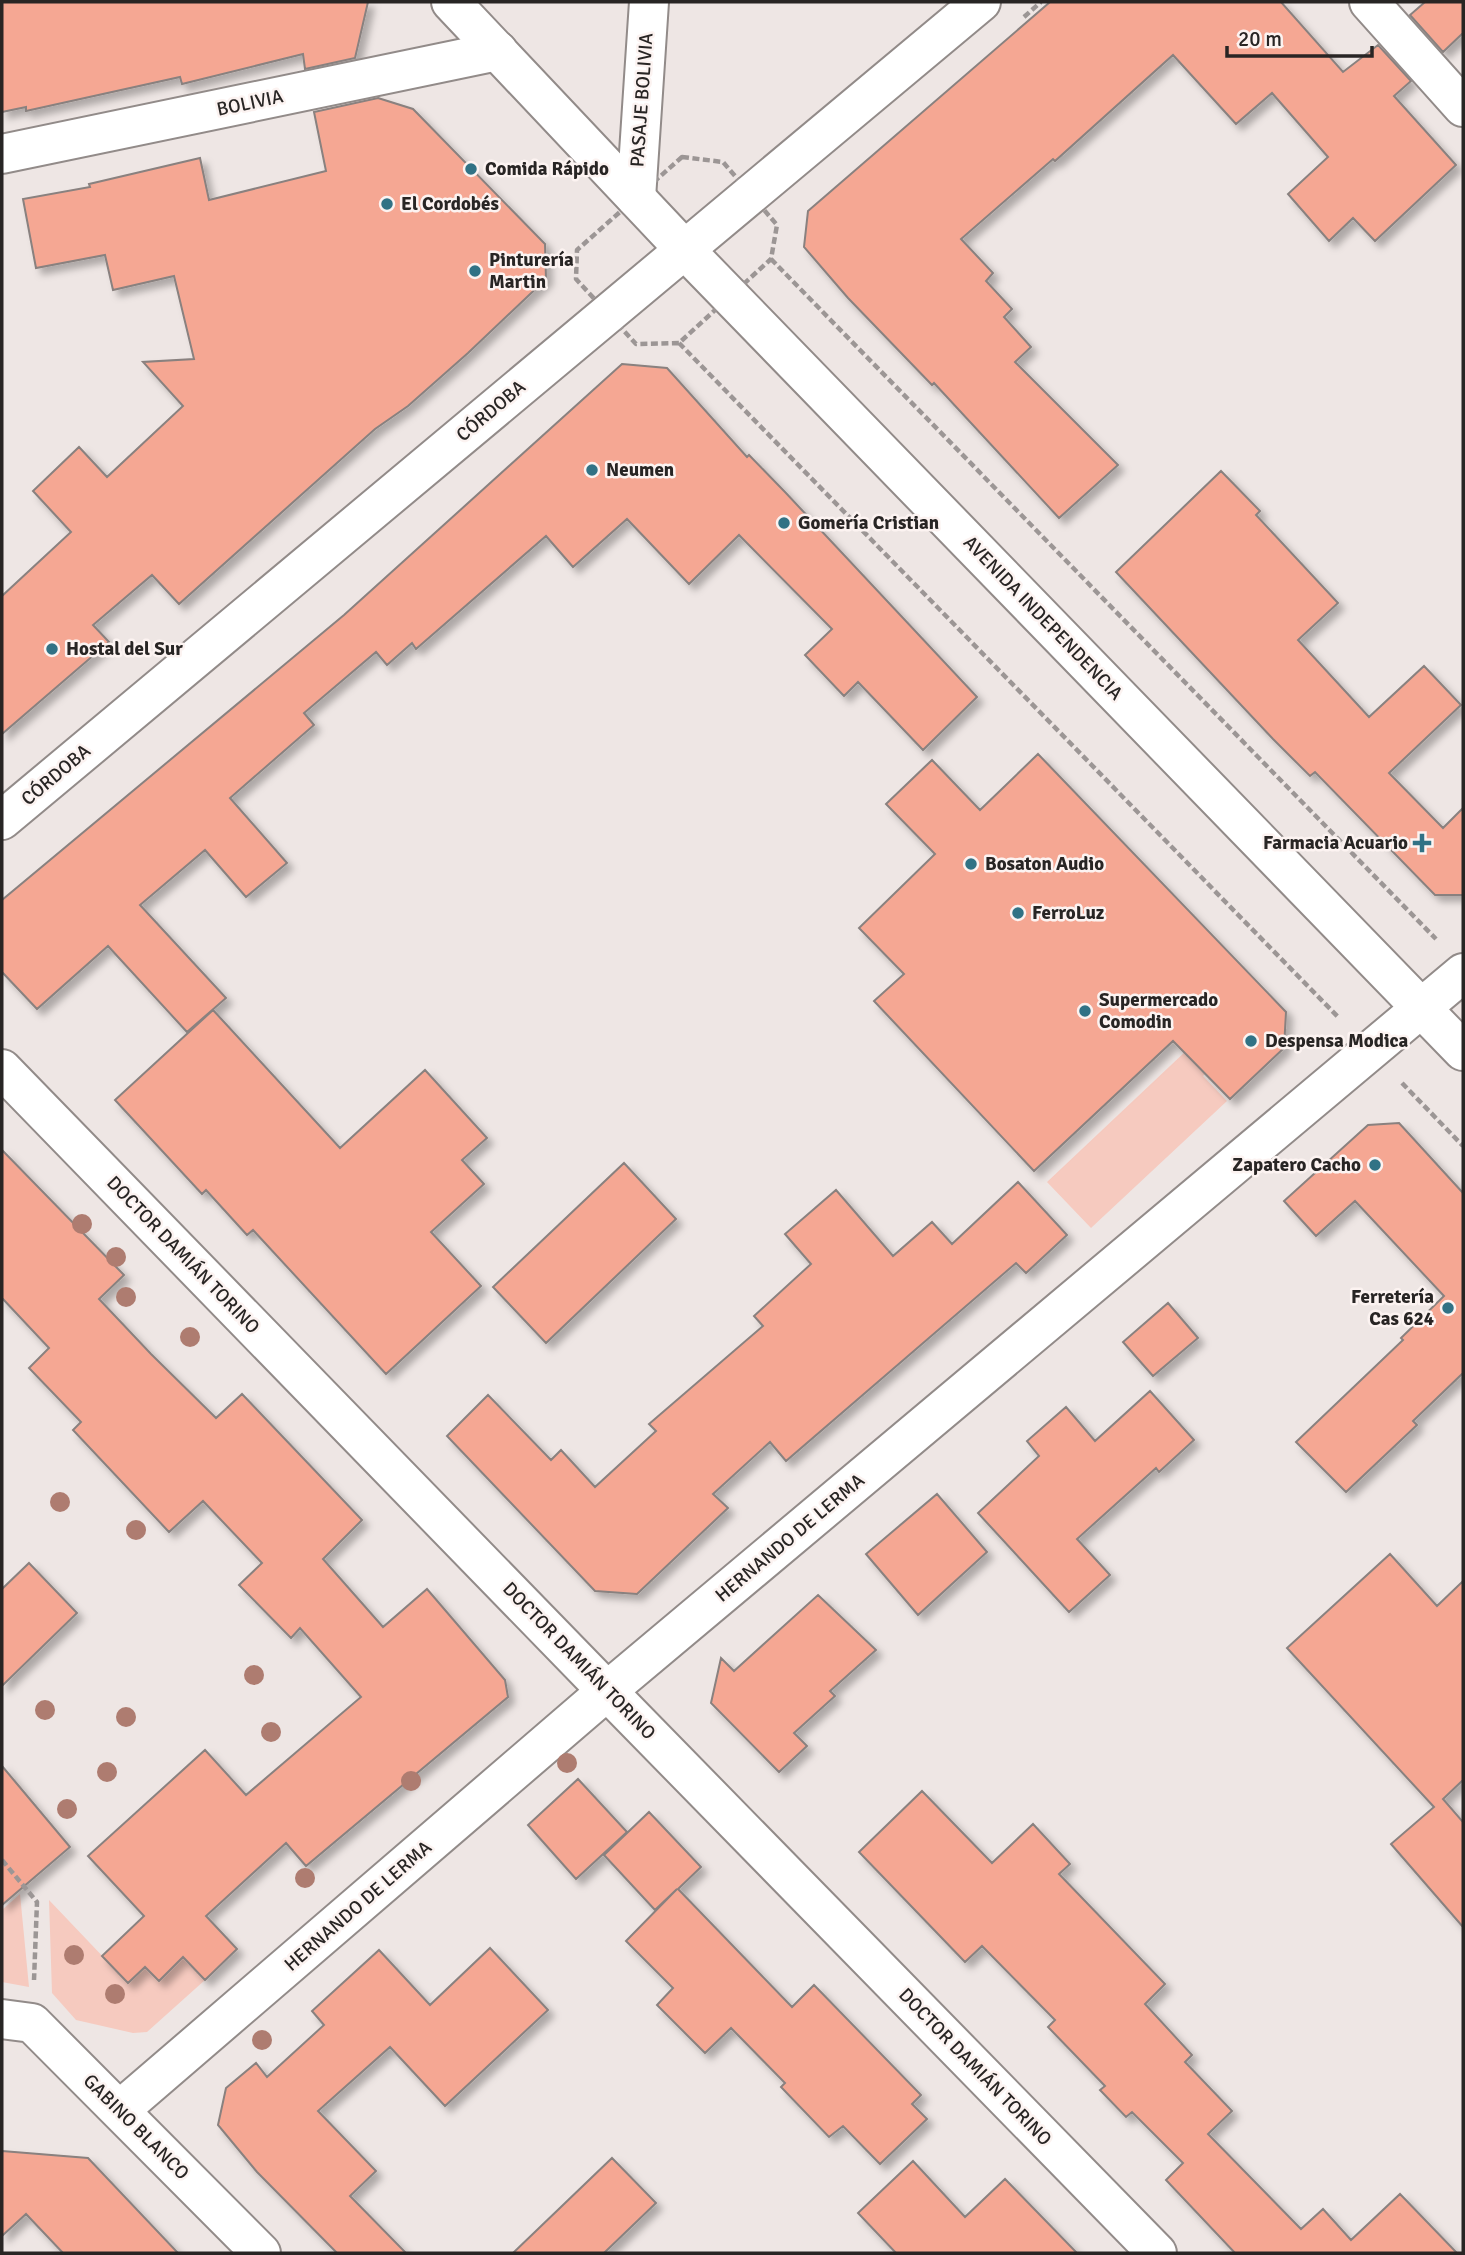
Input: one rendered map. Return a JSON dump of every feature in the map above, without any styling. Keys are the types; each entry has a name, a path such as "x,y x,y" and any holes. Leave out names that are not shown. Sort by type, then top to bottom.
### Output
{"main road":[{"name":"AVENIDA INDEPENDENCIA","path":"451,2 685,250 1463,1051"},
{"name":"PASAJE BOLIVIA","path":"636,198 649,2"},
{"name":"CÓRDOBA","path":"2,820 981,2"},
{"path":"1369,2 1463,107"},
{"name":"BOLIVIA","path":"2,154 498,51"},
{"name":"HERNANDO DE LERMA","path":"121,2109 607,1691 1463,973"},
{"name":"DOCTOR DAMIÁN TORINO","path":"2,1069 1157,2253"},
{"name":"GABINO BLANCO","path":"17,2021 121,2109 260,2253"}],"path":[{"path":"731,297 679,343 636,344 576,279 577,250 682,157 723,162 751,194"},
{"path":"771,259 1437,940"},
{"path":"679,343 1340,1018"},
{"path":"1402,1083 1463,1146"},
{"path":"2,1860 37,1902 17,2021"}],"shaded area":[{"path":"1205,1033 1225,1054 1203,1076 1227,1101 1091,1228 1047,1182"},
{"path":"20,1894 29,1987 2,1982 2,1910"},
{"path":"49,1900 128,1983 145,1967 159,1981 183,1957 205,1980 147,2032 133,2033 76,2020 52,1993"}],"building":[{"path":"2,2 368,2 355,58 305,69 303,54 182,84 180,77 26,111 26,107 2,112"},
{"path":"1050,2 1281,2 1343,72 1378,45 1411,81 1394,96 1456,165 1375,241 1353,218 1329,241 1288,194 1328,157 1272,93 1236,124 1173,55 1055,161 1053,159 961,239 993,273 986,281 1012,309 1004,317 1031,347 1015,362 1118,465 1059,518 934,383 932,385 848,298 804,247 808,211"},
{"path":"1425,2 1463,2 1463,33 1443,52 1410,15"},
{"path":"378,98 413,109 545,244 546,279 468,353 408,406 375,429 179,604 152,575 93,625 109,642 2,734 2,596 71,532 33,491 79,447 107,477 183,406 143,362 194,359 174,276 113,290 105,255 36,268 23,199 90,187 89,184 200,158 209,200 326,171 314,112"},
{"path":"622,364 667,368 747,457 749,455 785,492 977,697 923,750 858,682 844,696 805,655 832,629 739,535 689,584 627,519 573,567 546,536 416,649 412,643 387,665 376,652 304,713 314,725 230,798 287,863 246,897 205,850 140,905 226,998 187,1032 108,946 37,1009 2,972 2,900 344,615"},
{"path":"1221,471 1260,511 1256,515 1338,603 1298,640 1369,717 1424,666 1461,705 1389,773 1443,828 1463,808 1463,895 1435,895 1315,772 1310,776 1273,739 1116,572"},
{"path":"1038,754 1286,1012 1284,1048 1230,1099 1173,1041 1034,1171 874,1001 904,974 859,928 935,854 886,804 932,760 980,810"},
{"path":"213,1010 340,1148 425,1070 487,1138 462,1160 484,1184 431,1232 481,1286 386,1374 253,1230 247,1235 206,1190 202,1194 115,1100"},
{"path":"1399,1123 1463,1193 1463,1373 1413,1421 1417,1425 1346,1492 1296,1442 1403,1340 1401,1338 1444,1296 1355,1201 1316,1236 1284,1201 1368,1125"},
{"path":"2,1150 124,1275 99,1299 151,1354 216,1418 242,1394 362,1520 323,1559 383,1627 427,1589 505,1680 508,1697 306,1866 286,1843 206,1916 237,1949 205,1980 183,1957 159,1981 145,1967 128,1983 102,1956 144,1916 88,1856 205,1750 246,1795 361,1697 300,1628 291,1638 239,1585 262,1563 203,1501 169,1532 73,1430 81,1422 29,1368 49,1348 2,1298"},
{"path":"624,1163 676,1219 546,1343 493,1287"},
{"path":"1018,1182 1067,1235 1026,1273 1016,1263 786,1461 770,1442 713,1494 728,1508 637,1594 595,1591 447,1436 488,1395 551,1460 561,1450 595,1487 656,1431 649,1424 763,1326 754,1316 811,1264 785,1234 836,1190 893,1256 932,1222 952,1244"},
{"path":"1168,1303 1198,1338 1153,1376 1123,1342"},
{"path":"1150,1391 1194,1440 1159,1472 1156,1468 1077,1539 1110,1575 1069,1612 978,1513 1039,1456 1027,1441 1066,1407 1095,1441"},
{"path":"937,1494 987,1552 918,1615 866,1554"},
{"path":"1390,1554 1437,1606 1463,1581 1463,1780 1443,1799 1463,1822 1463,1927 1391,1844 1434,1807 1287,1648"},
{"path":"29,1563 77,1613 2,1686 2,1589"},
{"path":"818,1595 876,1650 830,1691 835,1696 794,1733 807,1746 779,1772 711,1703 721,1658 734,1671"},
{"path":"2,1766 70,1847 2,1905"},
{"path":"578,1779 627,1832 576,1879 528,1825"},
{"path":"922,1791 992,1863 1033,1824 1070,1864 1059,1874 1165,1984 1145,2004 1192,2055 1185,2062 1232,2111 1208,2134 1301,2229 1323,2209 1351,2240 1400,2194 1457,2253 1235,2253 1166,2180 1183,2163 1132,2112 1126,2117 1100,2090 1105,2086 1048,2027 1055,2020 982,1946 965,1962 859,1852"},
{"path":"649,1812 701,1867 678,1889 792,2007 814,1985 921,2095 912,2104 927,2119 880,2164 843,2126 829,2137 781,2087 785,2083 731,2028 705,2053 657,2005 673,1988 626,1941 677,1889 655,1910 604,1855"},
{"path":"490,1948 548,2010 445,2106 390,2047 318,2111 376,2171 350,2196 406,2253 337,2253 257,2172 218,2125 226,2088 256,2063 267,2077 324,2025 312,2011 379,1950 430,2005"},
{"path":"2,2151 88,2158 178,2253 63,2253 26,2214 2,2236"},
{"path":"612,2158 656,2203 604,2253 513,2253"},
{"path":"913,2161 965,2217 1005,2179 1077,2253 896,2253 858,2213"}],"place":[{"name":"Comida Rápido","path":"471,169"},
{"name":"El Cordobés","path":"387,204"},
{"name":"Pinturería Martin","path":"475,271"},
{"name":"Neumen","path":"592,470"},
{"name":"Gomería Cristian","path":"784,523"},
{"name":"Hostal del Sur","path":"52,649"},
{"name":"Farmacia Acuario","path":"1422,843"},
{"name":"Bosaton Audio","path":"971,864"},
{"name":"FerroLuz","path":"1018,913"},
{"name":"Supermercado Comodin","path":"1085,1011"},
{"name":"Despensa Modica","path":"1251,1041"},
{"name":"Zapatero Cacho","path":"1375,1165"},
{"name":"Ferretería Cas 624","path":"1448,1308"}]}
